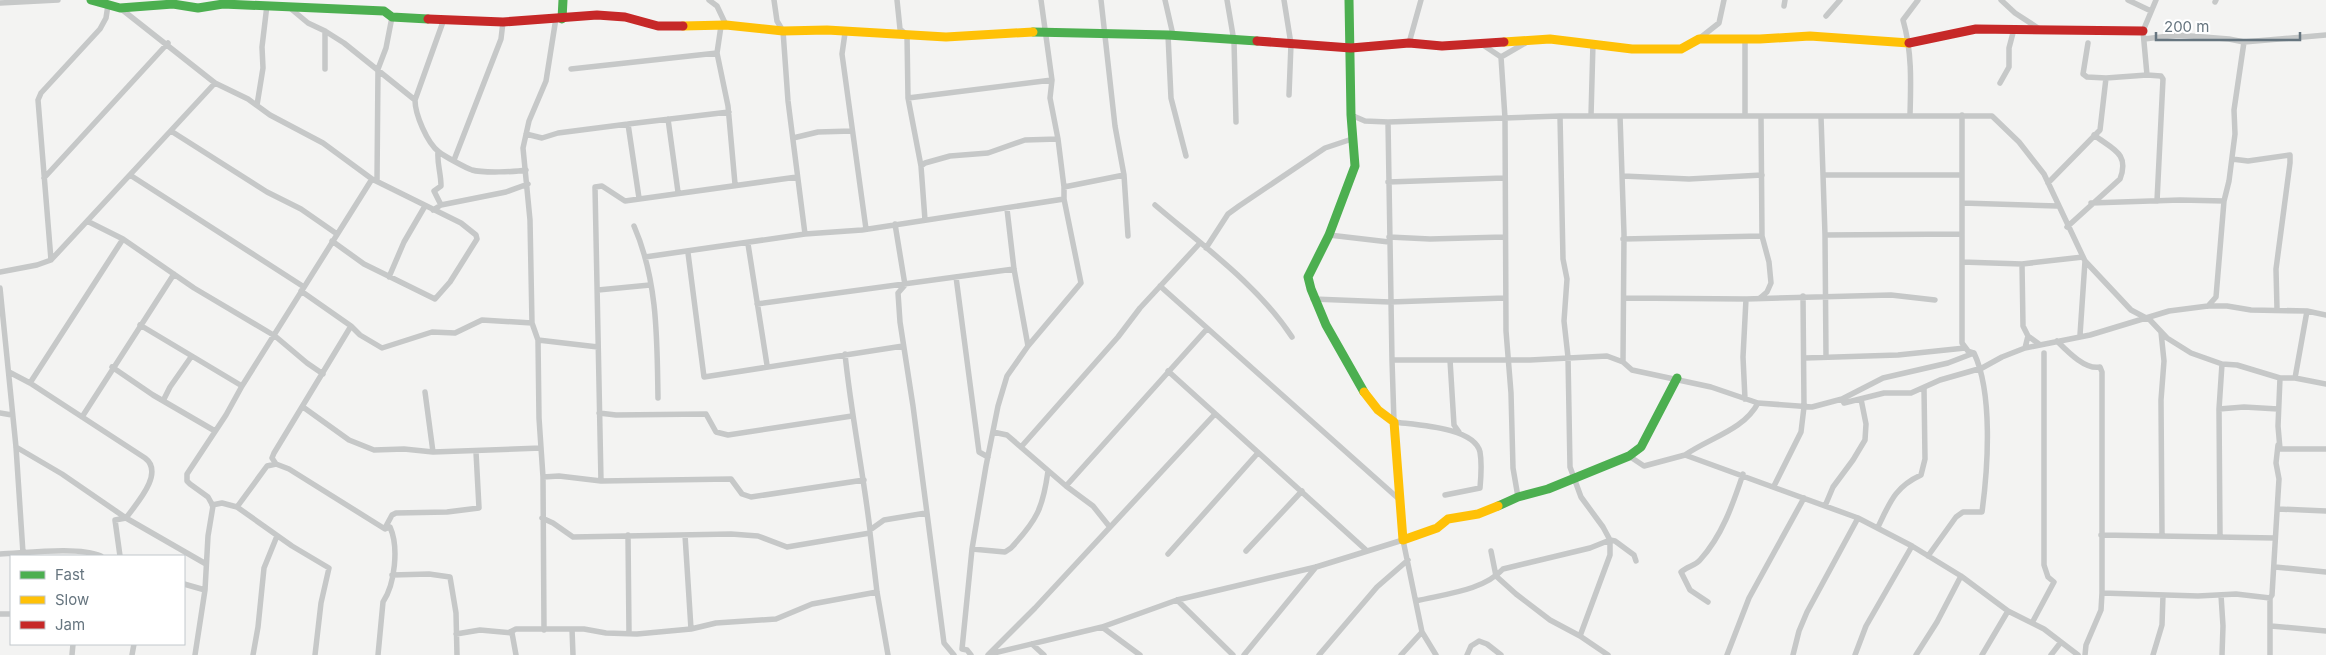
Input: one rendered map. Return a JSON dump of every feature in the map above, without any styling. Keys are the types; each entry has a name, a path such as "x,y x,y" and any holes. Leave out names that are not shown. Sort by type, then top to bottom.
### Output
{"street":[{"path":"0,3 58,0"},
{"path":"91,0 120,8 174,2 198,8 223,4 267,4 384,11 392,16 503,22 597,15 625,17 658,26 724,25 783,31 802,30 946,37 1046,31 1106,35 1171,35 1351,48 1409,43 1442,46 1550,39 1632,49 1681,49 1699,39 1719,23 1724,0"},
{"path":"544,630 543,477 537,371 538,340 532,323 528,184 523,148 529,121 546,81 563,0"},
{"path":"709,0 717,6 724,25 717,52 729,112 735,184"},
{"path":"774,0 777,21 783,31 797,177 806,234"},
{"path":"897,0 900,29 907,35 908,98 921,166 925,220"},
{"path":"895,224 905,284 898,293 903,346 913,406 944,643 954,655 962,648 972,549 993,432 1007,376 1028,346 1080,283 1064,199 1058,139 1050,98 1052,80 1041,0"},
{"path":"1101,0 1115,126 1124,175 1128,236"},
{"path":"1165,0 1171,35 1171,98 1186,156"},
{"path":"1227,0 1234,41 1236,122"},
{"path":"1284,0 1291,44 1289,95"},
{"path":"1349,0 1351,115 1355,166 1352,179 1329,235 1308,277 1313,299 1358,382 1379,411 1394,422 1459,432"},
{"path":"1409,43 1421,0"},
{"path":"1826,16 1840,0"},
{"path":"1910,115 1912,56 1907,44 1907,32 1903,20 1918,0"},
{"path":"2128,0 2151,11"},
{"path":"2147,74 2143,35 2156,0"},
{"path":"2004,1 2016,13 2038,28"},
{"path":"257,105 263,68 262,48 267,4"},
{"path":"51,260 38,100 41,93 100,29 106,18 108,6"},
{"path":"288,6 308,23 325,31 378,69 415,100"},
{"path":"120,8 216,82 248,99 270,115 323,143 374,180 405,197 461,223 476,235 475,242 466,260 442,294 435,299 364,264 332,242"},
{"path":"195,655 205,590 212,505 211,500 190,484 186,478 187,474 226,415 302,289 374,180 378,69 386,48 392,16"},
{"path":"444,19 415,100 415,109 420,123 438,152 474,171 516,172 526,170"},
{"path":"454,160 500,39 503,22"},
{"path":"1699,39 1744,40 1810,36 1907,44 1976,28 2038,28 2143,35 2178,35 2244,42 2326,35"},
{"path":"2000,83 2009,68 2009,48 2014,29"},
{"path":"325,31 326,69"},
{"path":"845,33 842,54 866,229"},
{"path":"1501,57 1531,40"},
{"path":"1744,40 1746,115"},
{"path":"2208,306 2216,297 2224,202 2235,134 2234,110 2244,42"},
{"path":"1479,43 1501,57"},
{"path":"1591,116 1593,43"},
{"path":"2088,43 2083,74 2087,77 2106,78 2147,74 2161,76 2163,79 2157,201"},
{"path":"44,178 168,44"},
{"path":"571,70 717,52"},
{"path":"1501,57 1505,118 1505,298 1513,468 1518,497"},
{"path":"2048,183 2100,130 2106,78"},
{"path":"908,98 1052,80"},
{"path":"0,272 37,265 51,260 216,82"},
{"path":"248,99 260,94"},
{"path":"526,134 542,138 628,124 729,112"},
{"path":"1351,115 1365,121 1388,122 1560,116 1992,116 2019,142 2044,174 2057,206 2084,259 2126,305 2156,325 2161,332 2184,350 2222,364 2237,365 2280,378 2295,378 2326,384"},
{"path":"1928,556 1956,517 1963,512 1982,512 1986,441 1982,368 1974,353 1965,348 1962,343 1962,115"},
{"path":"1560,116 1563,259 1567,279 1564,321 1568,357 1570,467 1572,479 1586,506 1603,527 1610,540 1610,555 1580,636"},
{"path":"1620,116 1624,176 1623,362"},
{"path":"1760,116 1762,236 1769,262 1771,283 1767,292 1760,298"},
{"path":"1821,117 1826,357"},
{"path":"668,119 678,192"},
{"path":"1388,122 1390,302 1394,422 1403,540 1422,632 1436,655"},
{"path":"628,124 639,198"},
{"path":"171,131 267,192 302,209 337,234"},
{"path":"793,138 818,132 852,131"},
{"path":"2067,227 2091,203 2120,179 2123,171 2120,153 2094,135"},
{"path":"921,166 925,163 950,156 988,153 1025,140 1058,139"},
{"path":"1206,248 1228,214 1324,148 1352,140"},
{"path":"438,152 437,163 441,170 441,186 434,191 441,205"},
{"path":"2232,159 2248,161 2290,155 2276,270 2277,309"},
{"path":"130,175 302,289 360,335 382,348 432,332 461,331 482,320 532,323"},
{"path":"1064,186 1124,175"},
{"path":"1624,176 1689,179 1762,175"},
{"path":"1823,175 1962,175"},
{"path":"601,481 595,187 602,186 625,201 735,184 797,177"},
{"path":"1388,182 1504,178"},
{"path":"433,210 441,205 506,192 528,184"},
{"path":"645,257 688,253 806,234 866,229 1064,199"},
{"path":"2091,203 2157,201 2224,202"},
{"path":"1962,203 2057,206"},
{"path":"1155,205 1206,248 1275,312 1292,337"},
{"path":"389,277 404,242 425,206"},
{"path":"1007,209 1014,269 1028,346"},
{"path":"88,221 123,239 174,274 275,336 307,364 323,374"},
{"path":"634,226 645,257 657,318 658,398"},
{"path":"1824,235 1962,234"},
{"path":"1329,235 1389,240 1504,237"},
{"path":"1624,239 1762,236"},
{"path":"30,383 123,239"},
{"path":"1021,447 1108,349 1160,286 1200,243"},
{"path":"748,244 767,365"},
{"path":"688,253 704,376 903,346"},
{"path":"1962,262 2022,264 2084,259"},
{"path":"2080,335 2084,259"},
{"path":"2022,264 2023,326 2028,336 2039,344"},
{"path":"757,304 1014,269"},
{"path":"82,418 112,367 174,274"},
{"path":"956,277 980,452 988,457"},
{"path":"598,290 650,285"},
{"path":"1160,286 1206,330 1228,346 1400,500"},
{"path":"0,288 16,447 23,553"},
{"path":"1624,298 1746,299 1891,295 1935,300"},
{"path":"1774,486 1801,432 1804,407 1805,358 1803,296"},
{"path":"2216,297 2227,306"},
{"path":"1313,299 1390,302 1505,298"},
{"path":"1745,399 1743,357 1746,299"},
{"path":"1842,399 1844,403 1884,393 1911,393 1940,380 1982,368 2002,356 2025,348 2057,342 2080,335 2090,335 2169,311 2208,306 2227,306 2251,310 2307,311 2326,315"},
{"path":"2295,378 2307,311"},
{"path":"140,325 242,386"},
{"path":"351,326 272,458 276,464 288,469 352,507 385,529 390,527 395,567 388,595 383,602 378,655"},
{"path":"1066,486 1206,330"},
{"path":"2161,332 2164,361 2161,400 2162,535"},
{"path":"2025,348 2028,336"},
{"path":"538,340 598,347"},
{"path":"2057,342 2067,352 2085,364 2095,368 2100,367 2102,372 2101,610 2086,645 2085,655"},
{"path":"1805,358 1915,354 1965,348"},
{"path":"1392,360 1508,360 1607,356 1623,362 1632,370 1676,378 1758,403 1804,407 1842,399 1883,378 1948,363 1974,353"},
{"path":"2032,623 2054,582 2048,577 2044,565 2044,353"},
{"path":"846,354 852,416 864,480 877,592 888,655"},
{"path":"163,401 170,387 192,357"},
{"path":"1445,495 1480,488 1480,452 1474,442 1459,432 1454,425 1450,360"},
{"path":"2220,536 2219,409 2222,364"},
{"path":"112,367 163,401 215,431"},
{"path":"1168,371 1257,454 1302,491 1366,550"},
{"path":"9,372 30,383 145,458 151,464 152,474 148,485 126,518 116,520 120,555"},
{"path":"987,655 1102,627 1177,600 1316,567 1437,528 1448,520 1478,514 1518,497 1548,489 1629,456 1641,447 1676,378"},
{"path":"2280,378 2281,390 2278,409 2280,449"},
{"path":"1878,527 1892,499 1906,482 1921,475 1925,459 1924,388"},
{"path":"425,392 433,452"},
{"path":"1825,506 1833,487 1866,440 1866,424 1861,399"},
{"path":"1629,456 1644,466 1685,455 1744,420 1754,412 1758,403"},
{"path":"2219,409 2244,406 2278,409"},
{"path":"304,407 348,440 374,450 404,449 433,452 541,448"},
{"path":"0,413 12,415"},
{"path":"599,413 616,415 706,414 716,432 728,435 852,416"},
{"path":"987,655 1035,608 1109,526 1215,414"},
{"path":"993,432 1007,435 1066,486 1093,506 1109,526"},
{"path":"2270,655 2270,598 2272,595 2278,508 2279,479 2276,463 2278,445 2280,449 2326,449"},
{"path":"16,447 62,474 126,518 206,564"},
{"path":"385,529 392,515 396,513 447,512 479,508 475,470 476,452 478,451"},
{"path":"1168,554 1257,454"},
{"path":"1685,455 1744,474 1878,527 1880,531 1912,546 1962,576 2008,610 2032,623 2078,655"},
{"path":"237,507 267,466 276,464"},
{"path":"972,549 1005,552 1011,548 1038,516 1043,501 1048,471"},
{"path":"1708,602 1690,590 1682,572 1686,568 1698,563 1703,557 1727,518 1744,474"},
{"path":"543,477 559,476 601,481 731,479 742,494 751,497 864,480"},
{"path":"1246,551 1302,491"},
{"path":"1727,655 1749,598 1804,498"},
{"path":"212,505 222,503 237,507 277,536 329,568 321,602 315,655"},
{"path":"2278,508 2326,511"},
{"path":"542,518 553,522 572,537 731,534 758,536 787,546 870,532 884,520 926,513"},
{"path":"1793,655 1798,631 1807,612 1858,518"},
{"path":"2101,534 2275,538"},
{"path":"628,535 629,633"},
{"path":"685,535 691,629"},
{"path":"253,655 264,568 277,536"},
{"path":"1416,601 1470,588 1496,576 1502,569 1590,548 1610,540 1615,541 1634,554 1636,561"},
{"path":"1854,655 1866,626 1912,546"},
{"path":"0,554 78,551 98,555"},
{"path":"1491,551 1496,576 1516,594 1550,620 1580,636 1608,655"},
{"path":"1318,655 1377,588 1408,560"},
{"path":"1244,655 1316,567"},
{"path":"2274,567 2326,572"},
{"path":"392,575 429,574 450,578 453,586 457,655"},
{"path":"1916,655 1937,622 1962,576"},
{"path":"185,584 205,590"},
{"path":"516,655 512,633 510,632 516,629 572,629 629,633 691,629 716,623 776,619 812,604 877,592"},
{"path":"2102,592 2163,595 2243,594 2270,598"},
{"path":"2153,655 2162,625 2163,595"},
{"path":"2221,595 2222,655"},
{"path":"1177,600 1233,655"},
{"path":"1982,655 2008,610"},
{"path":"2271,626 2326,631"},
{"path":"1102,627 1140,655"},
{"path":"572,629 573,655"},
{"path":"456,634 480,630 512,633"},
{"path":"1401,655 1422,632"},
{"path":"1468,655 1471,646 1479,642 1487,644 1501,655"},
{"path":"2051,655 2061,642"},
{"path":"1032,644 1044,655"},
{"path":"962,648 971,655"}],"traffic: fast":[{"path":"91,0 120,8 173,4 198,8 223,4 384,11 392,17 428,19"},
{"path":"562,19 563,0"},
{"path":"1349,0 1351,115 1355,166 1329,235 1308,277 1326,325 1364,392"},
{"path":"1033,32 1168,35 1257,41"},
{"path":"1498,506 1518,497 1548,489 1629,456 1641,447 1677,378"}],"traffic: slow":[{"path":"683,26 726,25 783,31 827,30 946,37 1033,32"},
{"path":"1504,42 1550,39 1632,49 1681,49 1699,39 1760,39 1810,36 1909,43"},
{"path":"1364,392 1378,410 1394,422 1403,540 1437,528 1448,519 1478,514 1498,506"}],"traffic: jam":[{"path":"428,19 503,22 597,15 625,17 658,26 683,26"},
{"path":"1909,43 1976,29 2143,31"},
{"path":"1257,41 1351,48 1409,43 1442,46 1504,42"}]}
